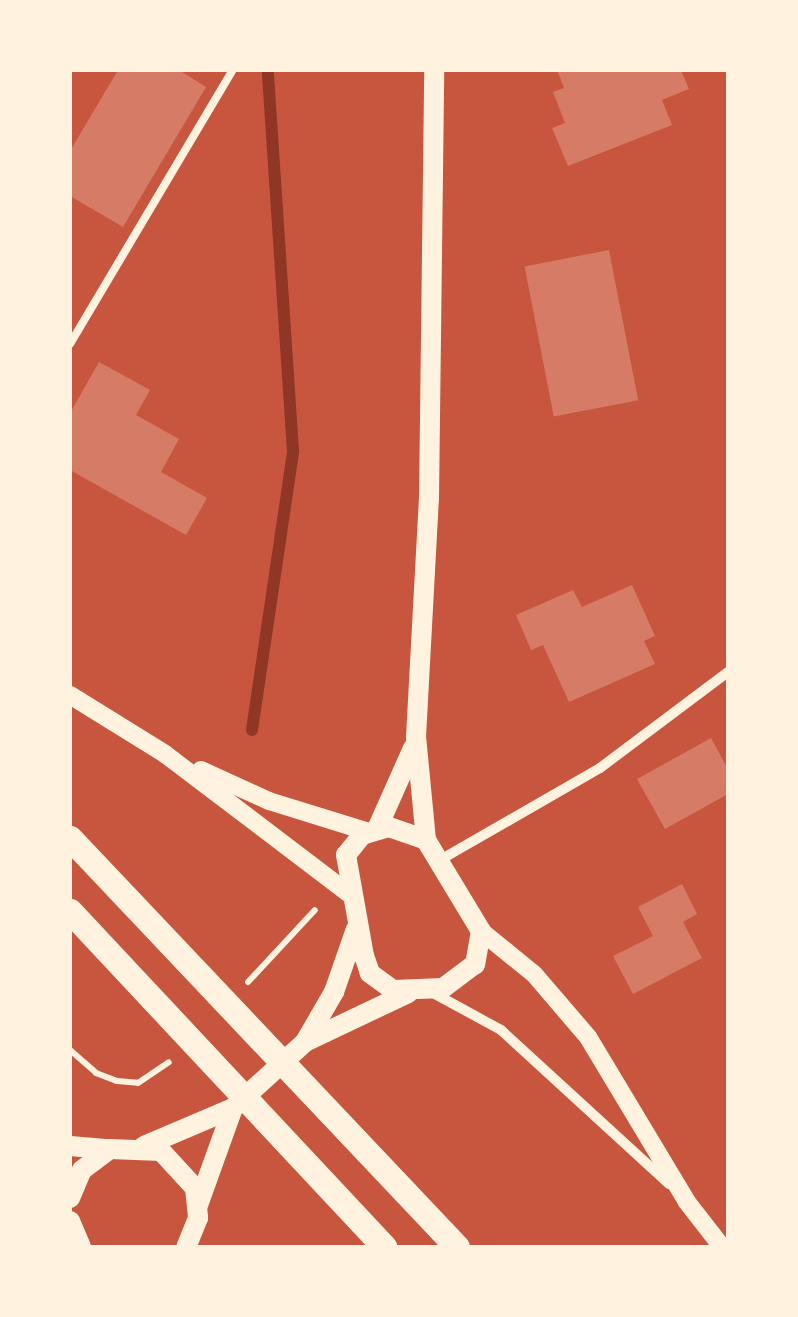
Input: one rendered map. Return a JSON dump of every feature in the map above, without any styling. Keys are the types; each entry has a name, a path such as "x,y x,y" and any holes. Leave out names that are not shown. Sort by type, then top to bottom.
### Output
{"main road":[{"path":"426,840 416,737 429,499 434,70"},
{"path":"416,737 373,830 346,855 348,893 370,973 393,990 416,992"},
{"path":"305,1042 416,992 460,980 475,964 481,931 426,840 402,828 373,830"},
{"path":"70,838 457,1247"},
{"path":"70,911 384,1247"},
{"path":"70,1146 144,1146 233,1108 305,1042 334,992 356,928"},
{"path":"192,1242 198,1205 233,1108"},
{"path":"144,1146 187,1172 198,1205"},
{"path":"70,1198 82,1170 110,1149"}],"street":[{"path":"440,860 600,768 728,672"},
{"path":"70,695 166,754 348,893"},
{"path":"166,754 269,801 373,830"},
{"path":"481,931 534,974 588,1036 687,1202 722,1247"},
{"path":"416,992 502,1030 687,1202"}],"lane":[{"path":"70,344 233,70"}],"building":[{"path":"118,70 179,70 206,87 123,227 70,196 70,151"},
{"path":"557,70 681,70 689,89 662,100 672,125 568,166 552,128 565,123 553,92 564,88"},
{"path":"609,250 638,400 554,417 525,266"},
{"path":"99,362 150,390 136,415 179,439 161,472 207,498 186,535 70,470 70,413"},
{"path":"632,585 655,636 644,641 655,664 569,702 543,645 531,650 516,615 573,590 582,607"},
{"path":"711,738 728,769 728,794 665,829 637,779"},
{"path":"682,884 697,914 683,922 702,958 633,994 613,956 653,936 638,907"}],"waterway":[{"path":"252,730 293,451 268,70"}]}
